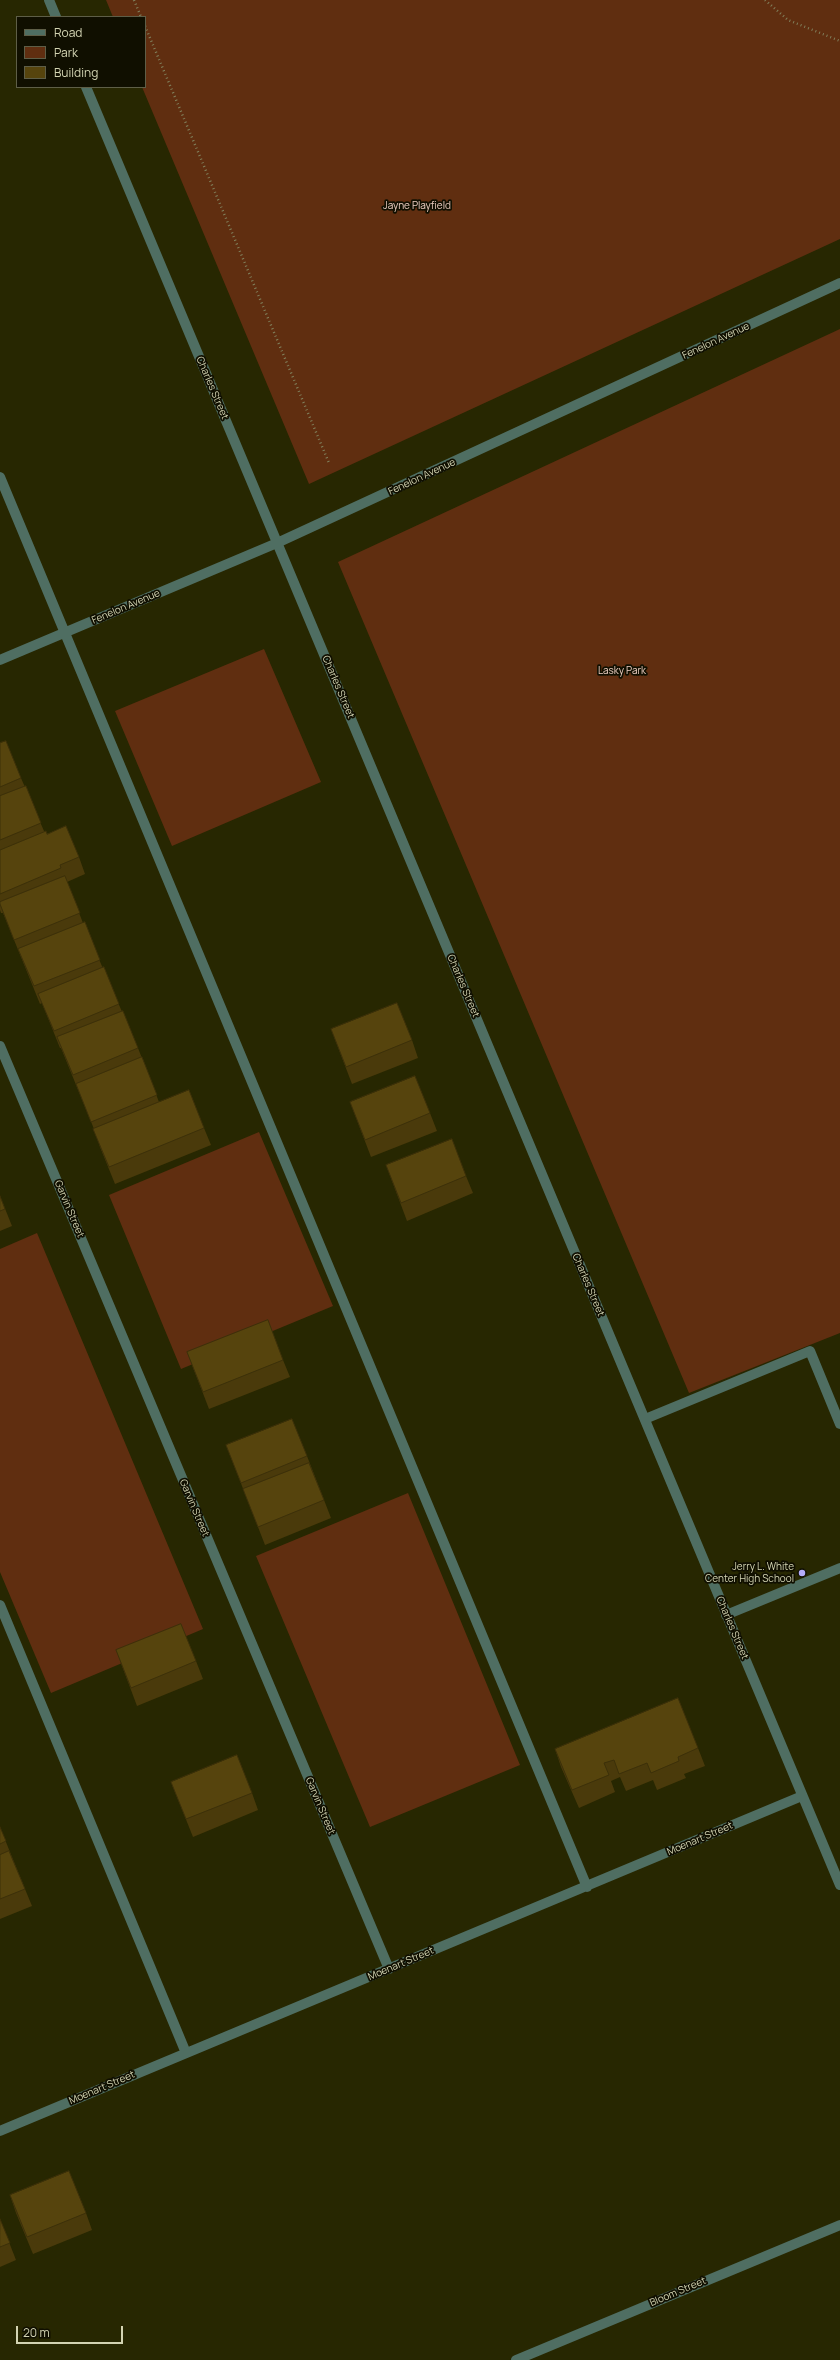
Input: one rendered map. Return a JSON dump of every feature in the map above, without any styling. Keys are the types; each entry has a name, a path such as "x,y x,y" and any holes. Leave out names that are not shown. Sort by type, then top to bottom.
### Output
{"street":[{"path":"49,0 56,16"},
{"name":"Charles Street","path":"86,88 840,1885"},
{"name":"Fenelon Avenue","path":"0,660 277,543 840,283"},
{"path":"0,477 587,1887"},
{"name":"Garvin Street","path":"0,1046 389,1969"},
{"path":"645,1419 810,1351 840,1424"},
{"path":"726,1615 840,1568"},
{"path":"0,1605 186,2053"},
{"name":"Moenart Street","path":"0,2131 802,1796"},
{"name":"Bloom Street","path":"516,2360 840,2225"}],"path":[{"path":"134,0 141,16"},
{"path":"765,0 788,20 840,41"},
{"path":"146,28 329,464"}],"green space":[{"name":"Jayne Playfield","path":"106,0 840,0 840,239 309,484 142,88 146,88 146,16 113,16"},
{"name":"Lasky Park","path":"840,329 840,1333 689,1393 338,562"},
{"path":"264,649 321,782 172,846 115,711"},
{"path":"259,1132 333,1306 181,1369 109,1195"},
{"path":"37,1233 203,1629 51,1693 0,1572 0,1249"},
{"path":"408,1493 520,1765 370,1827 256,1556"}],"building":[{"path":"6,741 21,778 0,787 0,743"},
{"path":"26,786 41,823 0,840 0,796"},
{"path":"66,826 79,857 60,865 61,868 0,894 0,850 46,831 47,834"},
{"path":"65,876 80,913 14,940 0,902"},
{"path":"85,922 100,960 34,986 18,949"},
{"path":"104,967 119,1004 54,1031 38,994"},
{"path":"397,1003 412,1040 346,1067 331,1029"},
{"path":"123,1011 138,1048 73,1075 57,1037"},
{"path":"142,1057 157,1095 91,1122 76,1084"},
{"path":"415,1076 430,1113 365,1140 350,1102"},
{"path":"189,1090 204,1128 109,1167 93,1129"},
{"path":"452,1139 466,1176 401,1203 386,1165"},
{"path":"0,1196 5,1209 0,1211"},
{"path":"268,1320 283,1360 203,1392 187,1352"},
{"path":"292,1419 307,1456 241,1483 226,1445"},
{"path":"309,1463 324,1500 258,1527 243,1489"},
{"path":"181,1624 196,1661 131,1688 116,1650"},
{"path":"678,1698 698,1748 678,1757 679,1761 651,1773 647,1763 619,1774 614,1760 604,1763 609,1775 572,1790 555,1749"},
{"path":"237,1755 252,1793 186,1819 171,1782"},
{"path":"0,1827 6,1841 0,1844"},
{"path":"9,1851 25,1889 0,1899 0,1855"},
{"path":"69,2171 86,2213 27,2237 10,2195"},
{"path":"0,2219 10,2243 0,2247"}],"place":[{"name":"Jerry L. White Center High School","path":"802,1573"}]}
